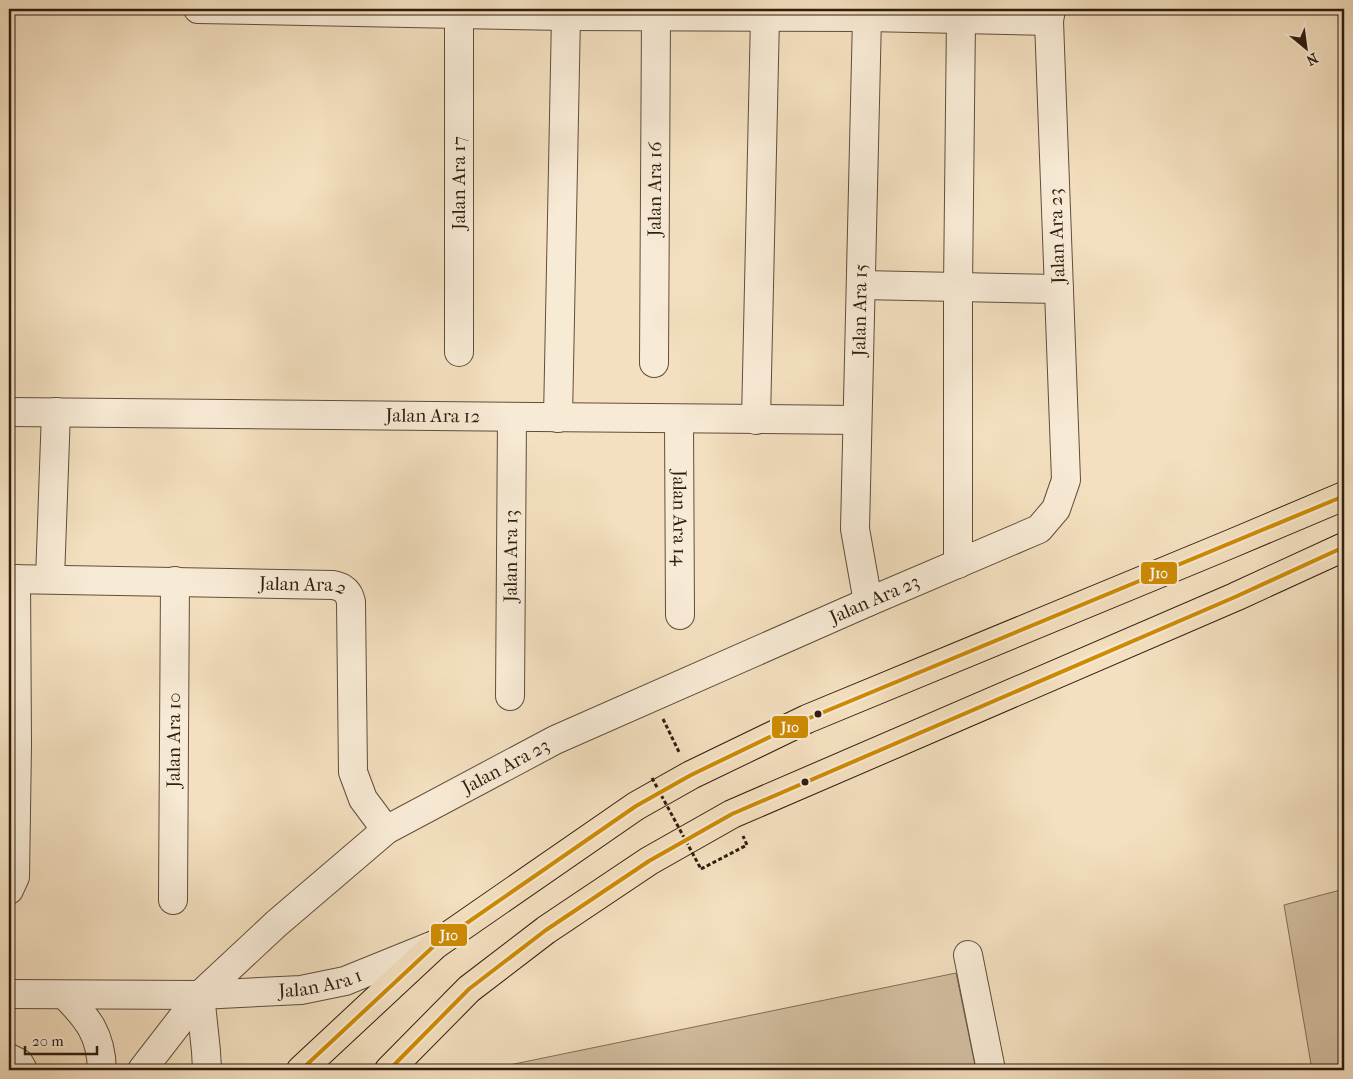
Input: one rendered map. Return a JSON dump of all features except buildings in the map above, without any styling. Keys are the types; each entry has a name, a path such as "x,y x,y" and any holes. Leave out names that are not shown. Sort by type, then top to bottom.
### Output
{"highway":[{"path":"1228,545 1344,476"},
{"path":"301,1070 436,945 636,806 691,775 807,720 1344,496"},
{"path":"389,1070 469,989 546,930 649,861 732,814 1235,597 1344,547"},
{"path":"1235,597 1344,565"}],"street":[{"path":"198,9 566,16 656,16 691,13 765,17 960,19 1050,15"},
{"name":"Jalan Ara 17","path":"459,14 459,352"},
{"name":"Jalan Ara 23","path":"142,1070 200,995 276,924 386,830 555,740 1039,529 1056,509 1066,480 1050,15"},
{"path":"558,418 566,16"},
{"name":"Jalan Ara 16","path":"654,363 656,16"},
{"path":"756,420 765,17"},
{"name":"Jalan Ara 15","path":"867,17 855,529 868,602"},
{"path":"958,564 960,19"},
{"path":"861,285 1059,289"},
{"name":"Jalan Ara 12","path":"9,412 857,420"},
{"path":"50,579 56,412"},
{"name":"Jalan Ara 13","path":"510,696 512,417"},
{"name":"Jalan Ara 14","path":"679,419 680,615"},
{"path":"9,890 15,877 12,579"},
{"name":"Jalan Ara 2","path":"12,579 333,585 340,586 346,590 351,602 353,772 363,800 386,830"},
{"name":"Jalan Ara 10","path":"173,900 175,581"},
{"path":"259,992 254,961 260,939"},
{"name":"Jalan Ara 1","path":"9,994 200,995 301,990 345,981 436,945"},
{"path":"968,955 991,1070"},
{"path":"64,995 89,1022 99,1043 102,1070"},
{"path":"200,995 207,1070"},
{"path":"9,1058 19,1063 23,1070"}],"path":[{"path":"654,698 691,775"},
{"path":"652,778 701,869 747,845"}],"shaded area":[{"path":"1344,889 1344,1070 1312,1070 1284,905"},
{"path":"956,973 976,1070 485,1070"}],"transit line":[{"name":"J10","path":"301,1070 435,945 636,806 691,775 807,719 1344,496"},
{"name":"J10","path":"389,1070 469,989 546,930 649,861 732,814 1235,597 1344,547"}]}
